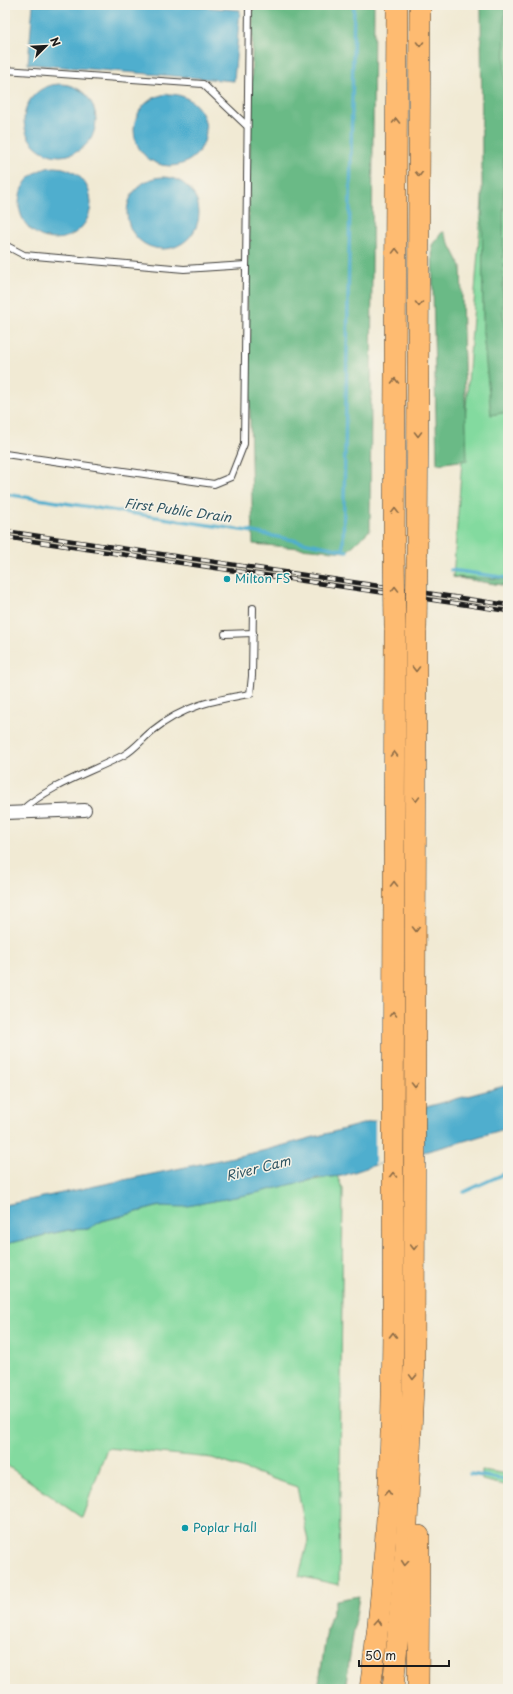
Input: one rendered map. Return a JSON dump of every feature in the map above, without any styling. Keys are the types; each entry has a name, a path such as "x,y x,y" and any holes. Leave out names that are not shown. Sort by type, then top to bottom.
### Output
{"highway":[{"path":"370,1689 375,1657 386,1540 390,1465 392,1366 397,5"},
{"path":"393,1689 410,1488 414,1364 416,630 418,556 420,5"},
{"path":"410,1488 419,1531 418,1689"}],"street":[{"path":"5,813 85,810"}],"lane":[{"path":"5,454 214,484 231,477 244,444 246,125 249,5"},
{"path":"5,70 203,84 246,125"},
{"path":"5,245 24,255 176,268 246,265"},
{"path":"20,812 28,804 54,787 126,754 152,731 173,716 212,700 250,694 252,676 253,608"},
{"path":"225,634 253,633"}],"green space":[{"path":"253,5 374,5 370,530 346,552 253,544 247,290"},
{"path":"481,5 505,5 503,314 508,345 508,412 491,415 483,333"},
{"path":"497,5 508,5 508,586 453,577"},
{"path":"443,231 461,266 467,460 437,464 432,245"},
{"path":"453,577 508,579 508,586"},
{"path":"337,1176 343,1189 339,1585 299,1576 308,1541 297,1487 212,1458 107,1448 82,1518 5,1464 5,1244 68,1230 88,1229 102,1221 160,1206"},
{"path":"482,1470 508,1474 508,1486 482,1480"},
{"path":"359,1596 345,1689 318,1689 327,1629 336,1600"}],"water":[{"path":"33,5 176,5 240,10 234,81 28,64"},
{"path":"60,84 80,90 90,100 96,120 90,140 80,150 60,156 40,150 30,140 24,120 30,100 40,90"},
{"path":"170,94 190,100 200,110 206,130 200,150 190,160 170,166 150,160 140,150 134,130 140,110 150,100"},
{"path":"55,167 75,173 85,183 91,203 85,223 75,233 55,239 35,233 25,223 19,203 25,183 35,173"},
{"path":"163,177 183,183 193,193 199,213 193,233 183,243 163,249 143,243 133,233 127,213 133,193 143,183"},
{"name":"River Cam","path":"508,1085 508,1128 375,1165 342,1176 318,1178 256,1193 183,1207 160,1206 102,1221 88,1229 68,1230 5,1244 5,1205 262,1151"}],"pier":[{"path":"423,1107 423,1152 375,1165 375,1120"}],"waterway":[{"path":"343,550 354,5"},
{"name":"First Public Drain","path":"5,494 248,531 347,551"},
{"path":"451,570 508,578"},
{"path":"464,1192 508,1172"},
{"path":"470,1474 508,1480"}],"railway":[{"path":"5,531 508,605"},
{"path":"5,537 508,611"}],"place":[{"name":"Milton FS","path":"227,579"},
{"name":"Poplar Hall","path":"185,1528"}]}
